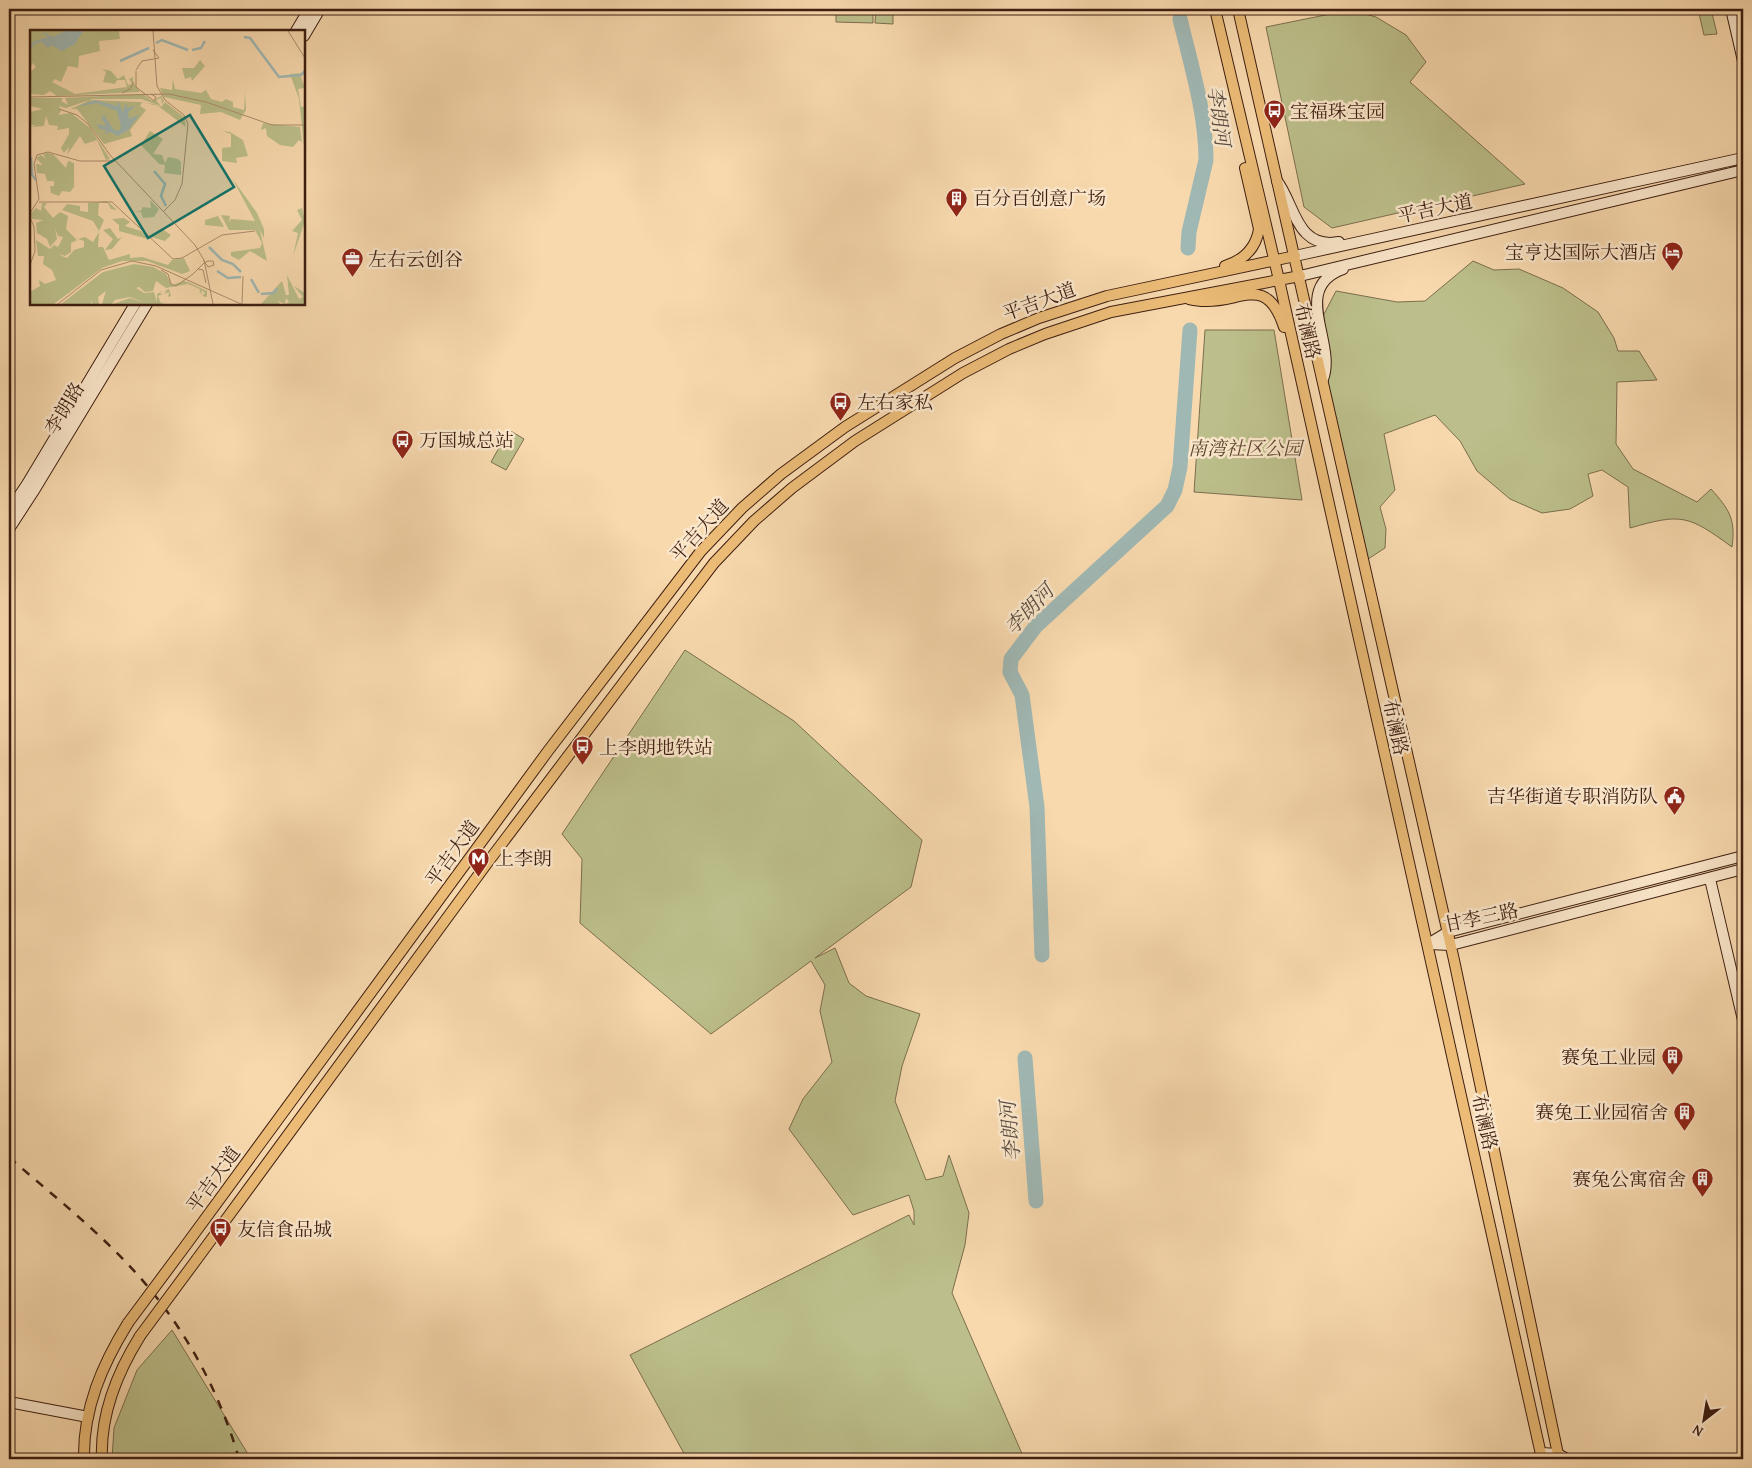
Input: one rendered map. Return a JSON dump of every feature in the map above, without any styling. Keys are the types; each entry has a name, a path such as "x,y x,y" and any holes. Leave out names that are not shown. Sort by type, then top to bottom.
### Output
{"main road":[{"name":"布澜路","path":"1215,9 1296,355 1541,1456"},
{"name":"布澜路","path":"1238,9 1451,945 1559,1458"},
{"path":"1189,279 1236,262 1251,250 1257,239 1259,229 1249,191 1244,161 1247,150"},
{"name":"平吉大道","path":"84,1459 87,1421 99,1377 111,1350 128,1323 548,751 701,551 742,508 781,474 845,427 955,358 1001,334 1039,318 1107,296 1295,256"},
{"name":"平吉大道","path":"102,1459 102,1432 115,1382 126,1358 140,1336 488,862 714,563 754,521 792,488 855,441 963,373 1009,349 1045,334 1112,312 1300,276"},
{"path":"1183,298 1206,302 1252,294 1267,299 1280,317 1296,355"}],"street":[{"path":"297,30 309,9"},
{"path":"305,34 320,9"},
{"path":"1731,9 1743,62"},
{"path":"1740,9 1743,20"},
{"name":"平吉大道","path":"1295,256 1740,157"},
{"name":"平吉大道","path":"1300,276 1741,172"},
{"path":"1276,180 1286,193 1298,224 1307,235 1333,243 1354,239 1377,238"},
{"path":"1323,379 1327,368 1315,302 1316,296 1323,284 1337,271 1367,260"},
{"name":"李朗路","path":"9,511 134,305"},
{"name":"李朗路","path":"9,528 35,490 146,305"},
{"name":"甘李三路","path":"1428,944 1448,932 1743,856"},
{"name":"甘李三路","path":"1428,944 1451,945 1743,869"},
{"path":"1710,880 1743,1020"},
{"path":"9,1402 87,1421"},
{"path":"9,1409 87,1421"},
{"path":"1541,1456 1559,1458"}],"green space":[{"path":"836,9 873,9 873,23 836,22"},
{"path":"876,9 893,9 893,24 875,23"},
{"path":"1698,9 1711,9 1717,34 1704,35"},
{"path":"1350,10 1376,17 1406,35 1426,62 1410,82 1525,184 1332,228 1304,207 1266,27"},
{"path":"1473,261 1494,270 1519,269 1563,288 1598,312 1614,338 1618,351 1639,351 1657,380 1617,382 1616,444 1633,469 1697,502 1711,489 1730,515 1733,529 1732,547 1705,528 1684,520 1662,520 1630,528 1628,487 1602,470 1588,474 1593,496 1570,509 1542,513 1510,499 1477,471 1460,441 1435,415 1384,434 1395,490 1380,507 1386,529 1385,548 1368,559 1317,338 1322,318 1336,291 1397,302 1425,301"},
{"name":"南湾社区公园","path":"1205,330 1274,330 1302,500 1194,492"},
{"path":"509,430 524,439 506,470 491,462"},
{"path":"685,650 794,721 922,840 911,887 815,958 835,948 849,983 866,996 920,1014 902,1066 895,1101 926,1180 943,1176 949,1155 969,1213 965,1245 952,1293 1023,1456 1016,1459 687,1459 630,1355 909,1215 914,1225 914,1211 909,1195 853,1215 789,1129 803,1099 832,1062 820,1011 825,985 811,961 711,1034 580,923 582,859 562,834"},
{"path":"172,1330 251,1459 112,1459 114,1428 137,1370"}],"waterway":[{"name":"李朗河","path":"1180,19 1201,107 1206,160 1189,232 1188,248"},
{"name":"李朗河","path":"1042,955 1037,807 1022,695 1010,672 1011,659 1036,626 1167,506 1175,490 1180,467 1190,330"},
{"name":"李朗河","path":"1025,1058 1036,1201"}],"railway":[{"path":"9,1157 76,1214 114,1250 156,1296 174,1321 205,1373 218,1401 239,1459"}],"place":[{"name":"宝福珠宝园","path":"1274,130"},
{"name":"百分百创意广场","path":"957,217"},
{"name":"宝亨达国际大酒店","path":"1673,271"},
{"name":"左右云创谷","path":"352,278"},
{"name":"左右家私","path":"841,421"},
{"name":"万国城总站","path":"403,459"},
{"name":"上李朗地铁站","path":"583,766"},
{"name":"吉华街道专职消防队","path":"1674,815"},
{"name":"上李朗","path":"479,877"},
{"name":"赛兔工业园","path":"1672,1076"},
{"name":"赛兔工业园宿舍","path":"1684,1131"},
{"name":"赛兔公寓宿舍","path":"1702,1198"},
{"name":"友信食品城","path":"221,1248"}]}
